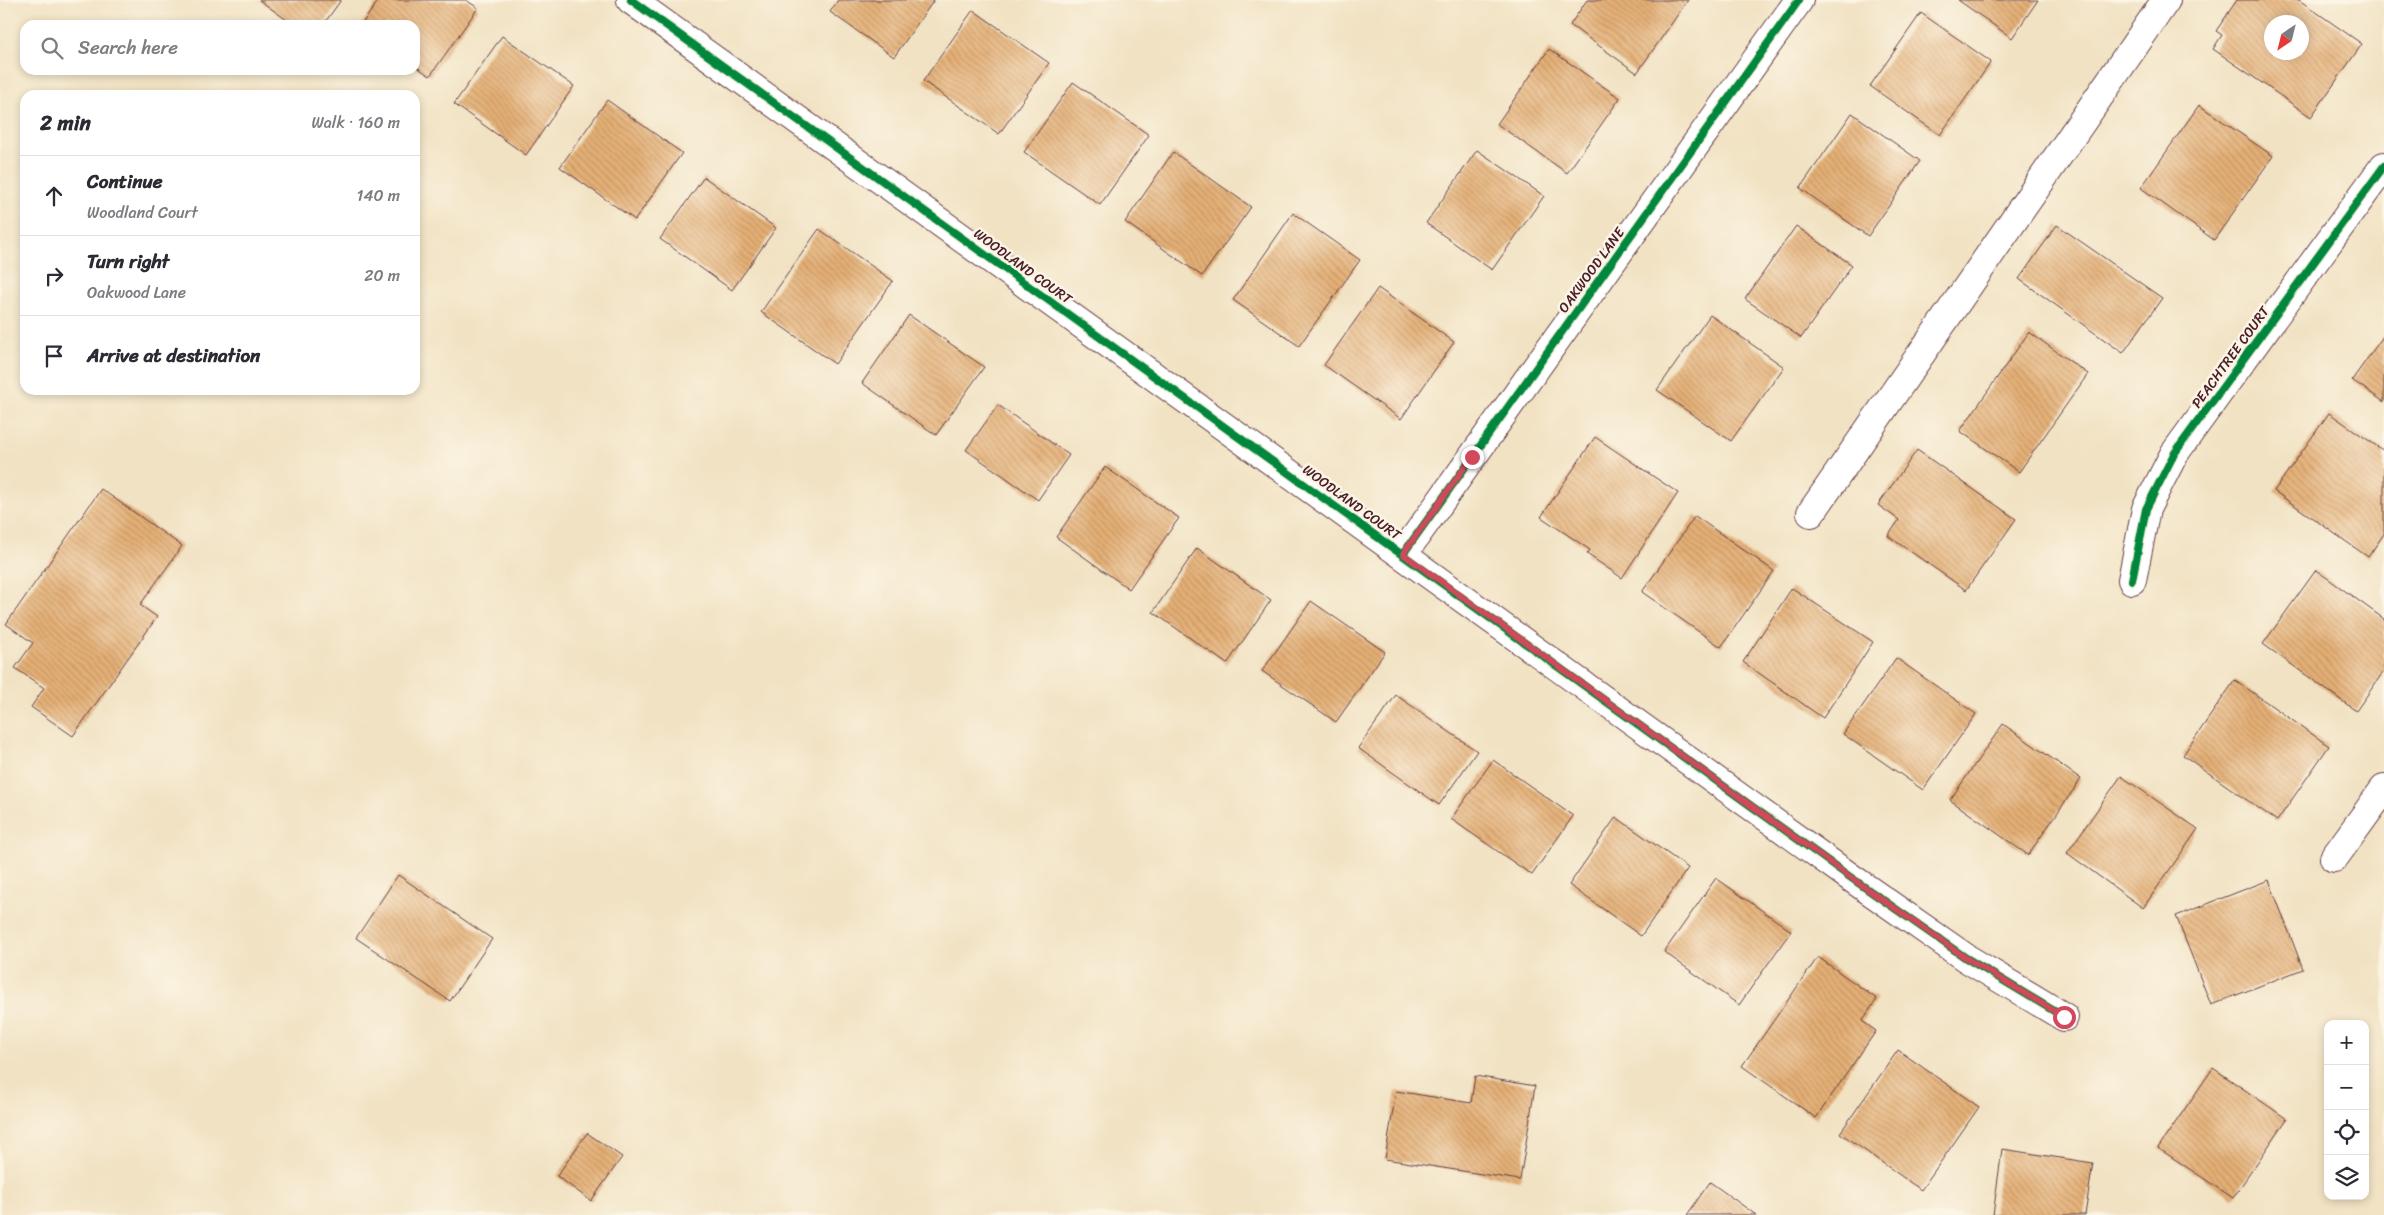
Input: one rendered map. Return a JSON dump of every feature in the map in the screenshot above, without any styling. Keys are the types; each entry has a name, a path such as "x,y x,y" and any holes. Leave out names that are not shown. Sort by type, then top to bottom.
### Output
{"street":[{"name":"WOODLAND COURT","path":"631,0 1850,877 1966,958 2064,1017"},
{"name":"OAKWOOD LANE","path":"1403,554 1799,0"},
{"path":"1811,513 2166,0"},
{"name":"PEACHTREE COURT","path":"2132,580 2146,509 2174,454 2384,166"},
{"path":"2334,858 2384,789"}],"building":[{"path":"259,0 341,0 327,20 287,20"},
{"path":"379,0 466,0 478,8 430,76 420,69 420,20 365,20"},
{"path":"838,0 934,0 894,57 830,12"},
{"path":"1587,0 1688,0 1637,73 1570,25"},
{"path":"1958,0 2038,0 2012,38"},
{"path":"2237,0 2299,0 2362,44 2311,117 2213,49 2222,35 2216,31"},
{"path":"973,10 1049,63 999,134 923,81"},
{"path":"1921,13 1991,62 1940,135 1870,86"},
{"path":"502,36 574,86 526,155 454,104"},
{"path":"1549,49 1620,98 1567,173 1497,124"},
{"path":"1073,82 1149,135 1100,205 1024,152"},
{"path":"607,100 682,153 635,220 560,167"},
{"path":"2199,105 2273,156 2214,240 2141,188"},
{"path":"1852,113 1920,161 1868,236 1800,188"},
{"path":"1477,150 1544,196 1492,270 1426,223"},
{"path":"1173,152 1251,207 1202,276 1125,222"},
{"path":"704,177 776,228 732,290 660,239"},
{"path":"1293,213 1360,260 1299,346 1233,300"},
{"path":"2057,225 2162,298 2123,353 2019,279"},
{"path":"1796,226 1852,265 1801,338 1745,299"},
{"path":"819,229 893,281 835,364 761,312"},
{"path":"1378,288 1454,342 1401,419 1324,365"},
{"path":"909,315 984,367 936,435 862,383"},
{"path":"1710,315 1784,367 1731,441 1657,390"},
{"path":"2029,332 2088,374 2019,472 1960,431"},
{"path":"2384,335 2384,402 2352,380"},
{"path":"998,405 1069,455 1038,500 966,450"},
{"path":"2329,413 2384,451 2384,534 2368,557 2274,491"},
{"path":"1595,437 1678,493 1622,578 1587,554 1590,550 1541,517"},
{"path":"1917,450 2016,519 1966,590 1888,536 1899,520 1878,505"},
{"path":"1105,467 1179,518 1129,589 1056,537"},
{"path":"101,489 182,546 140,605 157,617 73,736 31,707 44,688 15,668 33,643 6,624"},
{"path":"1695,516 1774,571 1721,647 1642,592"},
{"path":"1197,548 1271,600 1227,664 1153,612"},
{"path":"2316,570 2384,619 2384,671 2356,711 2263,644"},
{"path":"1792,588 1873,642 1823,718 1743,662"},
{"path":"1311,601 1385,652 1336,722 1262,671"},
{"path":"1896,658 1976,714 1923,790 1843,734"},
{"path":"2235,680 2329,746 2277,821 2183,755"},
{"path":"1396,695 1477,751 1439,805 1358,748"},
{"path":"2003,724 2081,779 2028,855 1950,800"},
{"path":"1493,760 1573,816 1532,875 1451,819"},
{"path":"2121,776 2198,829 2143,908 2067,853"},
{"path":"1616,817 1688,868 1641,936 1569,885"},
{"path":"398,875 492,939 450,1001 356,938"},
{"path":"1716,878 1791,931 1739,1005 1664,952"},
{"path":"2269,880 2303,969 2211,1005 2176,916"},
{"path":"1818,957 1877,999 1862,1021 1876,1031 1816,1118 1742,1066"},
{"path":"1898,1050 1979,1107 1921,1190 1840,1133"},
{"path":"2213,1068 2287,1119 2233,1198 2158,1148"},
{"path":"1475,1076 1535,1086 1520,1180 1385,1159 1396,1091 1471,1103"},
{"path":"587,1133 622,1157 591,1201 557,1176"},
{"path":"2002,1149 2093,1163 2085,1215 1993,1215"},
{"path":"1710,1182 1756,1215 1687,1215"}],"cycle path":[{"path":"631,0 1850,877 1966,958 2064,1017"},
{"path":"1403,554 1799,0"},
{"path":"2132,580 2146,509 2174,454 2384,166"}],"route":[{"path":"1472,457 1403,554 1850,877 1966,958 2064,1017"}]}
